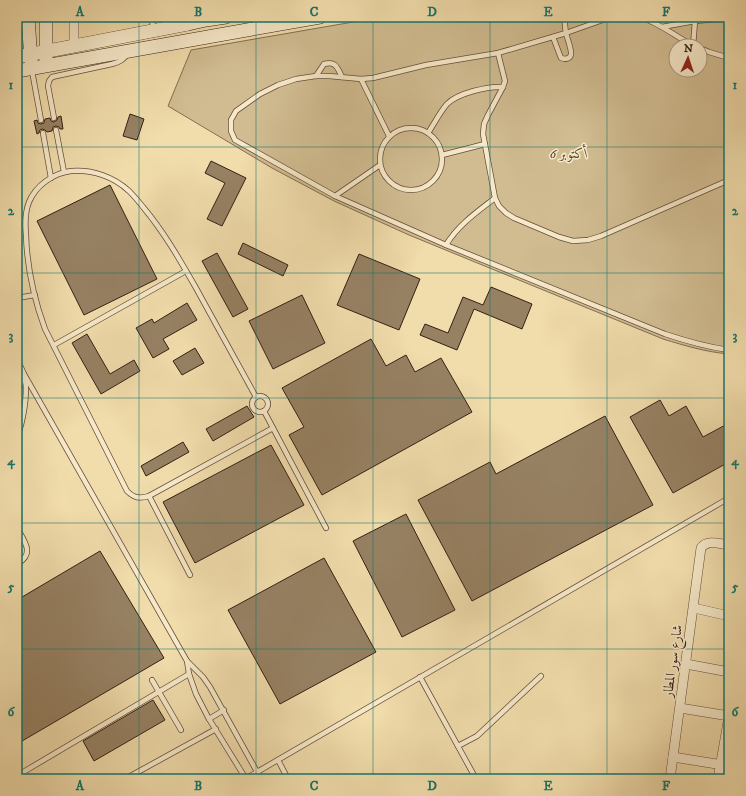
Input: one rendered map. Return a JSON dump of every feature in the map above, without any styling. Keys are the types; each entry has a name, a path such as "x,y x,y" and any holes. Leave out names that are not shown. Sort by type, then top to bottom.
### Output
{"main road":[{"path":"28,17 32,69"},
{"path":"46,17 46,66"},
{"path":"17,56 153,31 188,21 226,17"},
{"path":"17,72 320,17"}],"street":[{"path":"74,17 74,46"},
{"path":"206,19 206,37"},
{"name":"شارع سور المطار","path":"670,779 701,548 704,544 708,543 729,545"},
{"path":"694,608 729,616"},
{"path":"686,664 729,672"},
{"path":"680,708 729,716 725,765 718,779"},
{"path":"673,757 725,765"}],"lane":[{"path":"152,17 153,31"},
{"path":"554,37 560,58 568,58 571,55 571,51 566,33 564,17"},
{"path":"611,17 554,37 498,53 426,65 373,78 361,79 316,76 296,79 278,85 260,94 236,111 231,120 230,131 236,140 335,196 446,245 665,334 688,342 729,350"},
{"path":"640,17 650,20 679,38"},
{"path":"662,27 695,21 729,18"},
{"path":"694,38 695,21"},
{"path":"54,118 48,86 52,77 119,62 129,51"},
{"path":"708,51 729,58"},
{"path":"498,53 504,75 504,87 488,115 484,124 483,134 494,198 499,206 514,218 559,237 573,240 588,240 601,236 729,180"},
{"path":"316,76 324,64 330,63 336,65 342,77"},
{"path":"32,69 41,120"},
{"path":"361,79 389,136"},
{"path":"428,133 446,105 452,99 460,95 487,88 504,87"},
{"path":"412,128 421,129 428,133 440,146 442,155 442,165 436,178 425,187 416,190 406,190 389,182 383,174 380,165 381,150 384,142 389,136 400,130 412,128"},
{"path":"56,130 64,172"},
{"path":"43,132 51,178"},
{"path":"442,155 485,144"},
{"path":"335,196 380,165"},
{"path":"256,397 170,243 130,192 111,178 82,170 64,172 51,178 38,188 29,201 25,218 29,270 41,318 45,329 127,491 131,496 137,498 149,496 273,428"},
{"path":"446,245 458,228 494,198"},
{"path":"54,345 186,271"},
{"path":"17,298 35,295"},
{"path":"17,359 24,374 187,661 206,682 224,710 261,779"},
{"path":"17,401 24,374"},
{"path":"17,437 20,431 26,399 24,374"},
{"path":"260,396 266,398 268,405 264,411 260,412 254,409 252,406 253,399 260,396"},
{"path":"264,411 326,528"},
{"path":"149,496 190,575"},
{"path":"187,661 189,674 196,694 209,719 245,779 729,498"},
{"path":"17,528 27,547 27,553 25,558 17,564"},
{"path":"18,779 25,771 189,674"},
{"path":"458,746 477,736 540,676"},
{"path":"420,677 476,779"},
{"path":"152,680 181,730"},
{"path":"209,719 224,710"},
{"path":"125,779 216,730"},
{"path":"278,760 288,779"}],"green space":[{"name":"6 أكتوبر","path":"382,17 729,17 729,354 704,350 663,339 409,235 334,201 272,168 168,106 191,50"}],"building":[{"path":"130,114 144,119 137,140 123,136"},
{"path":"61,116 63,129 56,126 53,127 52,131 47,132 42,129 37,134 34,121 37,120 38,123 41,124 44,123 45,119 50,118 51,121 54,122"},
{"path":"211,161 246,178 222,226 207,219 225,183 205,173"},
{"path":"110,185 157,279 84,315 37,221"},
{"path":"243,243 288,265 283,276 238,254"},
{"path":"217,253 248,309 233,317 202,261"},
{"path":"359,254 420,279 399,330 337,305"},
{"path":"491,287 532,304 522,329 474,309 457,350 420,335 425,324 448,333 463,297 483,305"},
{"path":"302,295 325,343 273,369 249,321"},
{"path":"187,303 197,320 163,339 169,349 153,358 136,328 152,319 154,323"},
{"path":"87,334 110,374 134,360 140,371 101,394 72,343"},
{"path":"371,339 386,366 406,355 415,372 441,358 472,412 322,495 289,435 304,427 282,388"},
{"path":"195,348 204,363 182,375 173,361"},
{"path":"660,400 669,416 686,406 703,437 729,423 729,462 673,493 630,417"},
{"path":"247,406 254,417 213,441 206,429"},
{"path":"605,416 653,505 472,601 418,500 490,462 496,474"},
{"path":"183,442 189,452 146,476 141,466"},
{"path":"271,445 304,505 195,563 163,502"},
{"path":"406,514 455,610 402,637 353,541"},
{"path":"100,551 164,658 17,744 17,600"},
{"path":"324,558 376,652 280,704 228,610"},
{"path":"153,700 165,720 94,761 83,741"}]}
